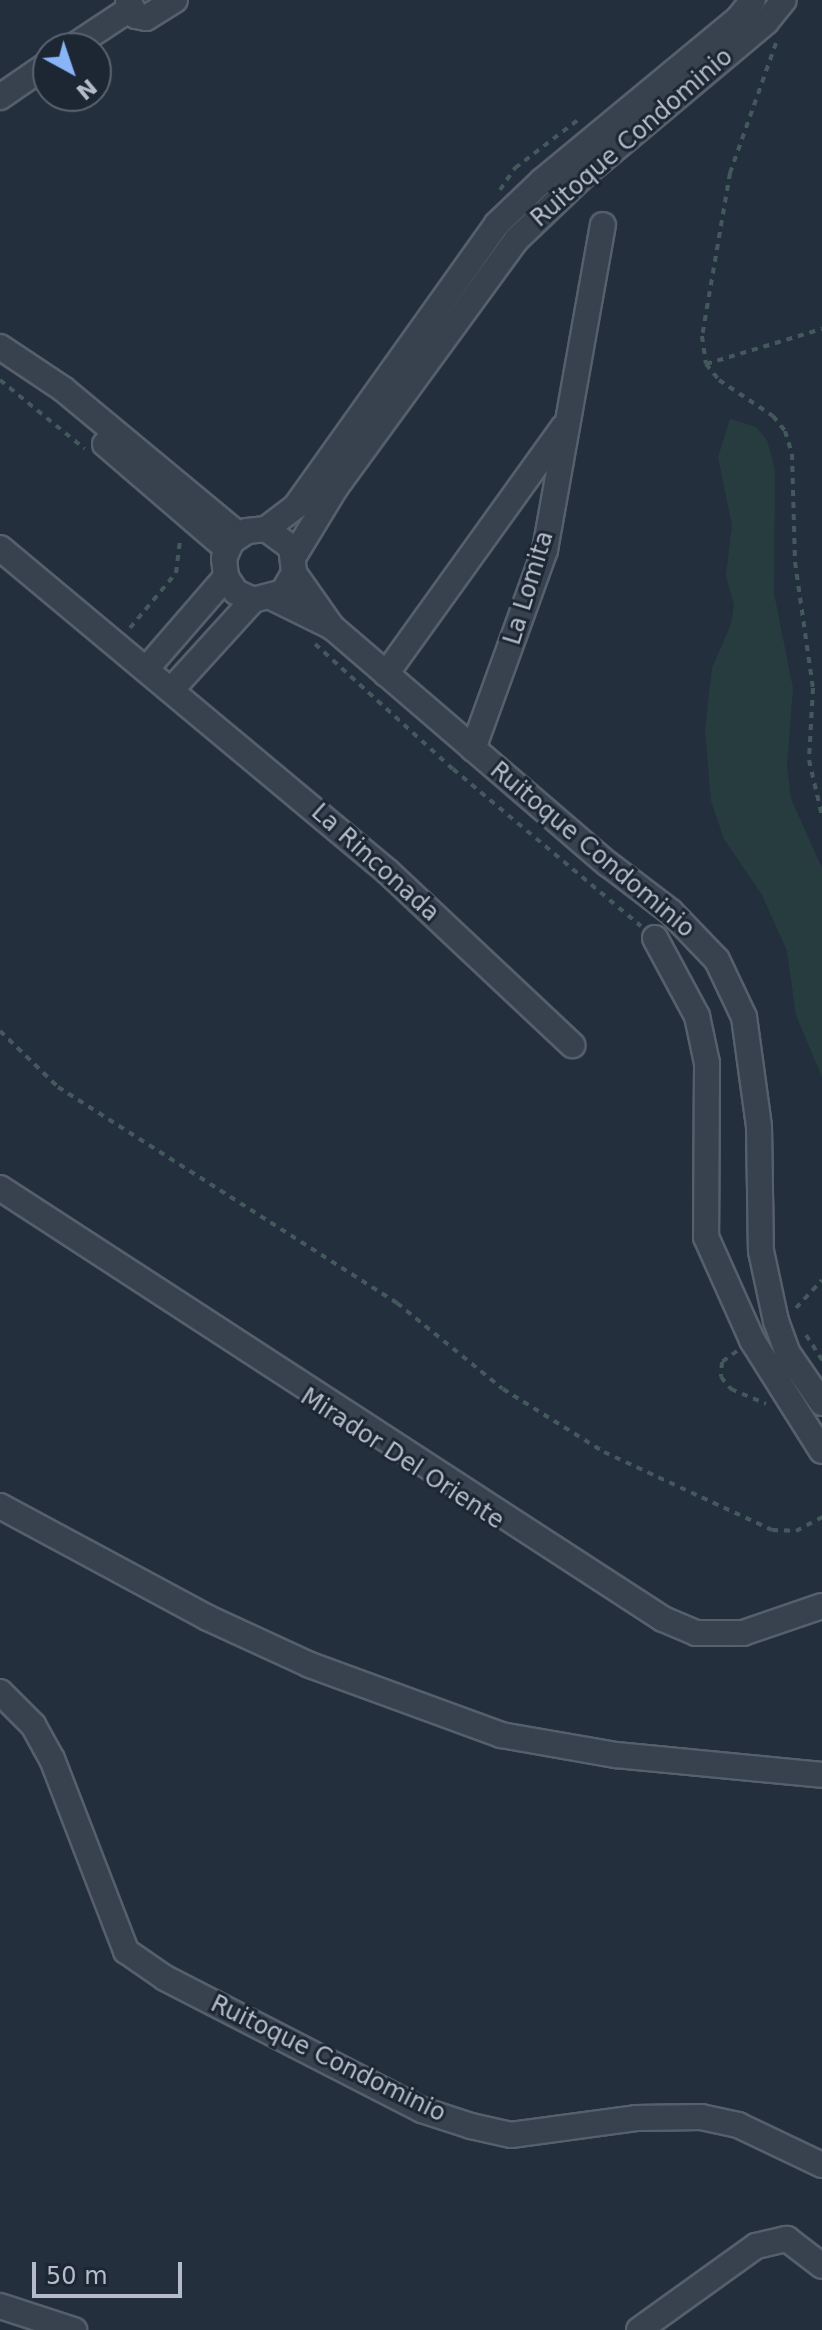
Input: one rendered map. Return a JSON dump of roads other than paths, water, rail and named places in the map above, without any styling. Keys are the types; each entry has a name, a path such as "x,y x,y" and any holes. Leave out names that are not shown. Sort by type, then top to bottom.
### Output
{"street":[{"path":"92,32 129,4 146,18 175,0"},
{"name":"Ruitoque Condominio","path":"233,542 266,529 296,506 497,224 542,181 738,19 753,0"},
{"name":"Ruitoque Condominio","path":"263,599 294,565 336,487 517,239 586,173 766,22 784,0"},
{"path":"0,97 32,75"},
{"name":"La Lomita","path":"473,749 541,563 603,225"},
{"path":"0,347 63,389 233,542"},
{"path":"0,361 58,402 233,542"},
{"name":"La Lomita","path":"386,674 567,423"},
{"name":"Ruitoque Condominio","path":"266,529 284,538 294,565 332,627 473,749 671,912 717,960 744,1017 759,1127 761,1251 776,1321 787,1352 822,1403"},
{"path":"148,667 226,577 233,542"},
{"name":"La Rinconada","path":"0,548 148,667 388,872 572,1045"},
{"name":"Ruitoque Condominio","path":"226,577 236,592 263,599 332,627"},
{"path":"173,688 263,599"},
{"path":"655,938 697,1016 707,1063 706,1237 752,1340 822,1451"},
{"path":"0,1188 663,1619 696,1633 743,1633 822,1606"},
{"name":"Mirador Del Oriente","path":"0,1204 688,1641 724,1645 772,1637 822,1619"},
{"path":"0,1506 208,1618 310,1665 501,1735 616,1755 822,1775"},
{"name":"Ruitoque Condominio","path":"0,1692 33,1725 52,1759 126,1951 165,1978 422,2110 471,2126 511,2135 636,2118 701,2117 738,2125 822,2165"},
{"path":"639,2330 756,2246 787,2239 822,2266"},
{"path":"0,2306 74,2330"}]}
